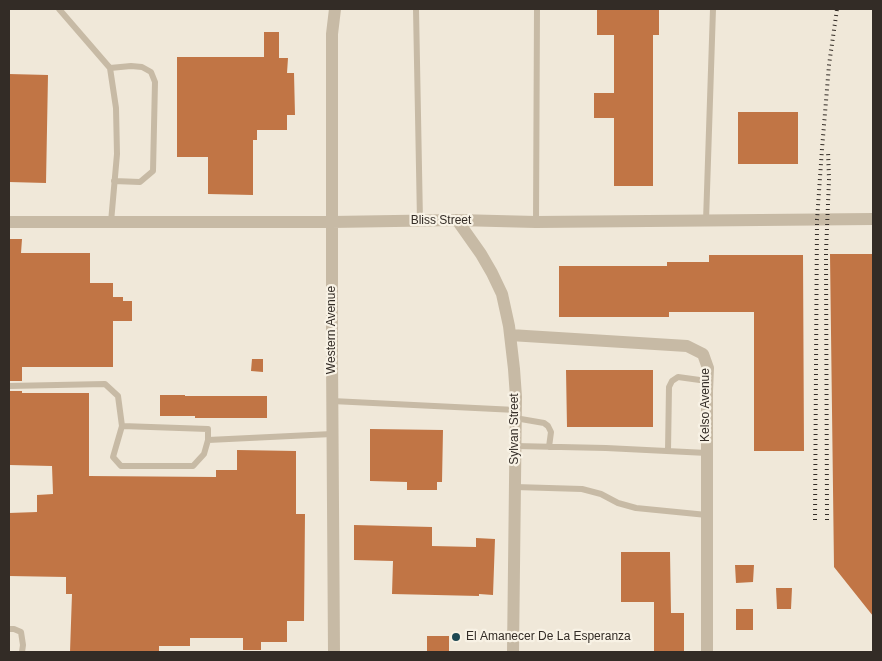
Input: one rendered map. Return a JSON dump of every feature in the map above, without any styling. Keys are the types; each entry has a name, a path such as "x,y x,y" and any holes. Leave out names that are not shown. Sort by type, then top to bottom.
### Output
{"street":[{"name":"Western Avenue","path":"334,652 332,34 335,9"},
{"name":"Bliss Street","path":"9,222 457,220 536,222 873,219"},
{"name":"Sylvan Street","path":"457,220 481,254 497,282 505,305 510,335 516,414 513,652"},
{"name":"Kelso Avenue","path":"510,335 687,346 703,354 708,368 707,652"}],"lane":[{"path":"416,9 420,220"},
{"path":"536,9 536,222"},
{"path":"706,221 713,9"},
{"path":"61,11 110,68 116,108 118,154 111,222"},
{"path":"110,68 142,67 151,72 155,82 154,170 140,182 114,181"},
{"path":"668,451 669,388 672,380 678,377 707,381"},
{"path":"9,386 105,384 118,396 122,426 113,458 121,466 193,466 204,454 208,440 208,429 122,426"},
{"path":"332,400 516,414 548,426 551,432 549,447"},
{"path":"208,440 332,434"},
{"path":"515,446 707,453"},
{"path":"515,487 582,489 601,494 618,503 636,508 707,515"},
{"path":"9,629 21,632 22,652"}],"building":[{"path":"597,9 659,9 659,35 653,35 653,186 614,186 614,118 594,118 594,93 614,93 614,35 597,35"},
{"path":"264,32 279,32 279,58 288,58 287,73 294,73 295,115 287,115 287,130 257,130 257,140 253,140 253,195 208,194 208,157 177,157 177,57 264,57"},
{"path":"9,74 48,75 46,183 9,182"},
{"path":"738,112 798,112 798,164 738,164"},
{"path":"9,239 22,239 21,253 90,253 90,283 113,283 113,297 123,297 123,301 132,301 132,321 113,321 113,367 22,367 22,381 9,381"},
{"path":"830,254 873,254 873,616 834,567"},
{"path":"709,255 803,255 804,451 754,451 754,312 669,312 669,317 559,317 559,266 667,266 667,262 709,262"},
{"path":"252,359 263,359 263,372 251,371"},
{"path":"566,370 653,370 653,427 567,427"},
{"path":"9,391 22,391 22,393 89,393 89,476 216,477 216,470 237,470 237,450 296,451 296,514 305,514 304,621 287,621 287,642 261,642 261,650 243,650 243,638 190,638 190,646 159,646 159,652 70,652 72,594 66,594 66,577 9,576 9,513 37,512 37,495 53,494 52,466 9,465"},
{"path":"160,395 267,396 267,418 160,416"},
{"path":"370,429 443,430 442,482 437,482 437,490 407,490 407,482 370,481"},
{"path":"354,525 432,527 432,546 476,547 476,538 495,539 493,595 392,594 393,561 354,560"},
{"path":"621,552 670,552 671,613 684,613 684,652 654,652 654,602 621,602"},
{"path":"735,565 754,565 753,582 736,583"},
{"path":"776,588 792,588 791,609 777,609"},
{"path":"736,609 753,609 753,630 736,630"},
{"path":"427,636 449,636 449,652 427,652"}],"railway":[{"path":"815,520 817,220 829,65 837,9"},
{"path":"827,520 826,252 829,179 828,151"}],"place":[{"name":"El Amanecer De La Esperanza","path":"456,637"}]}
